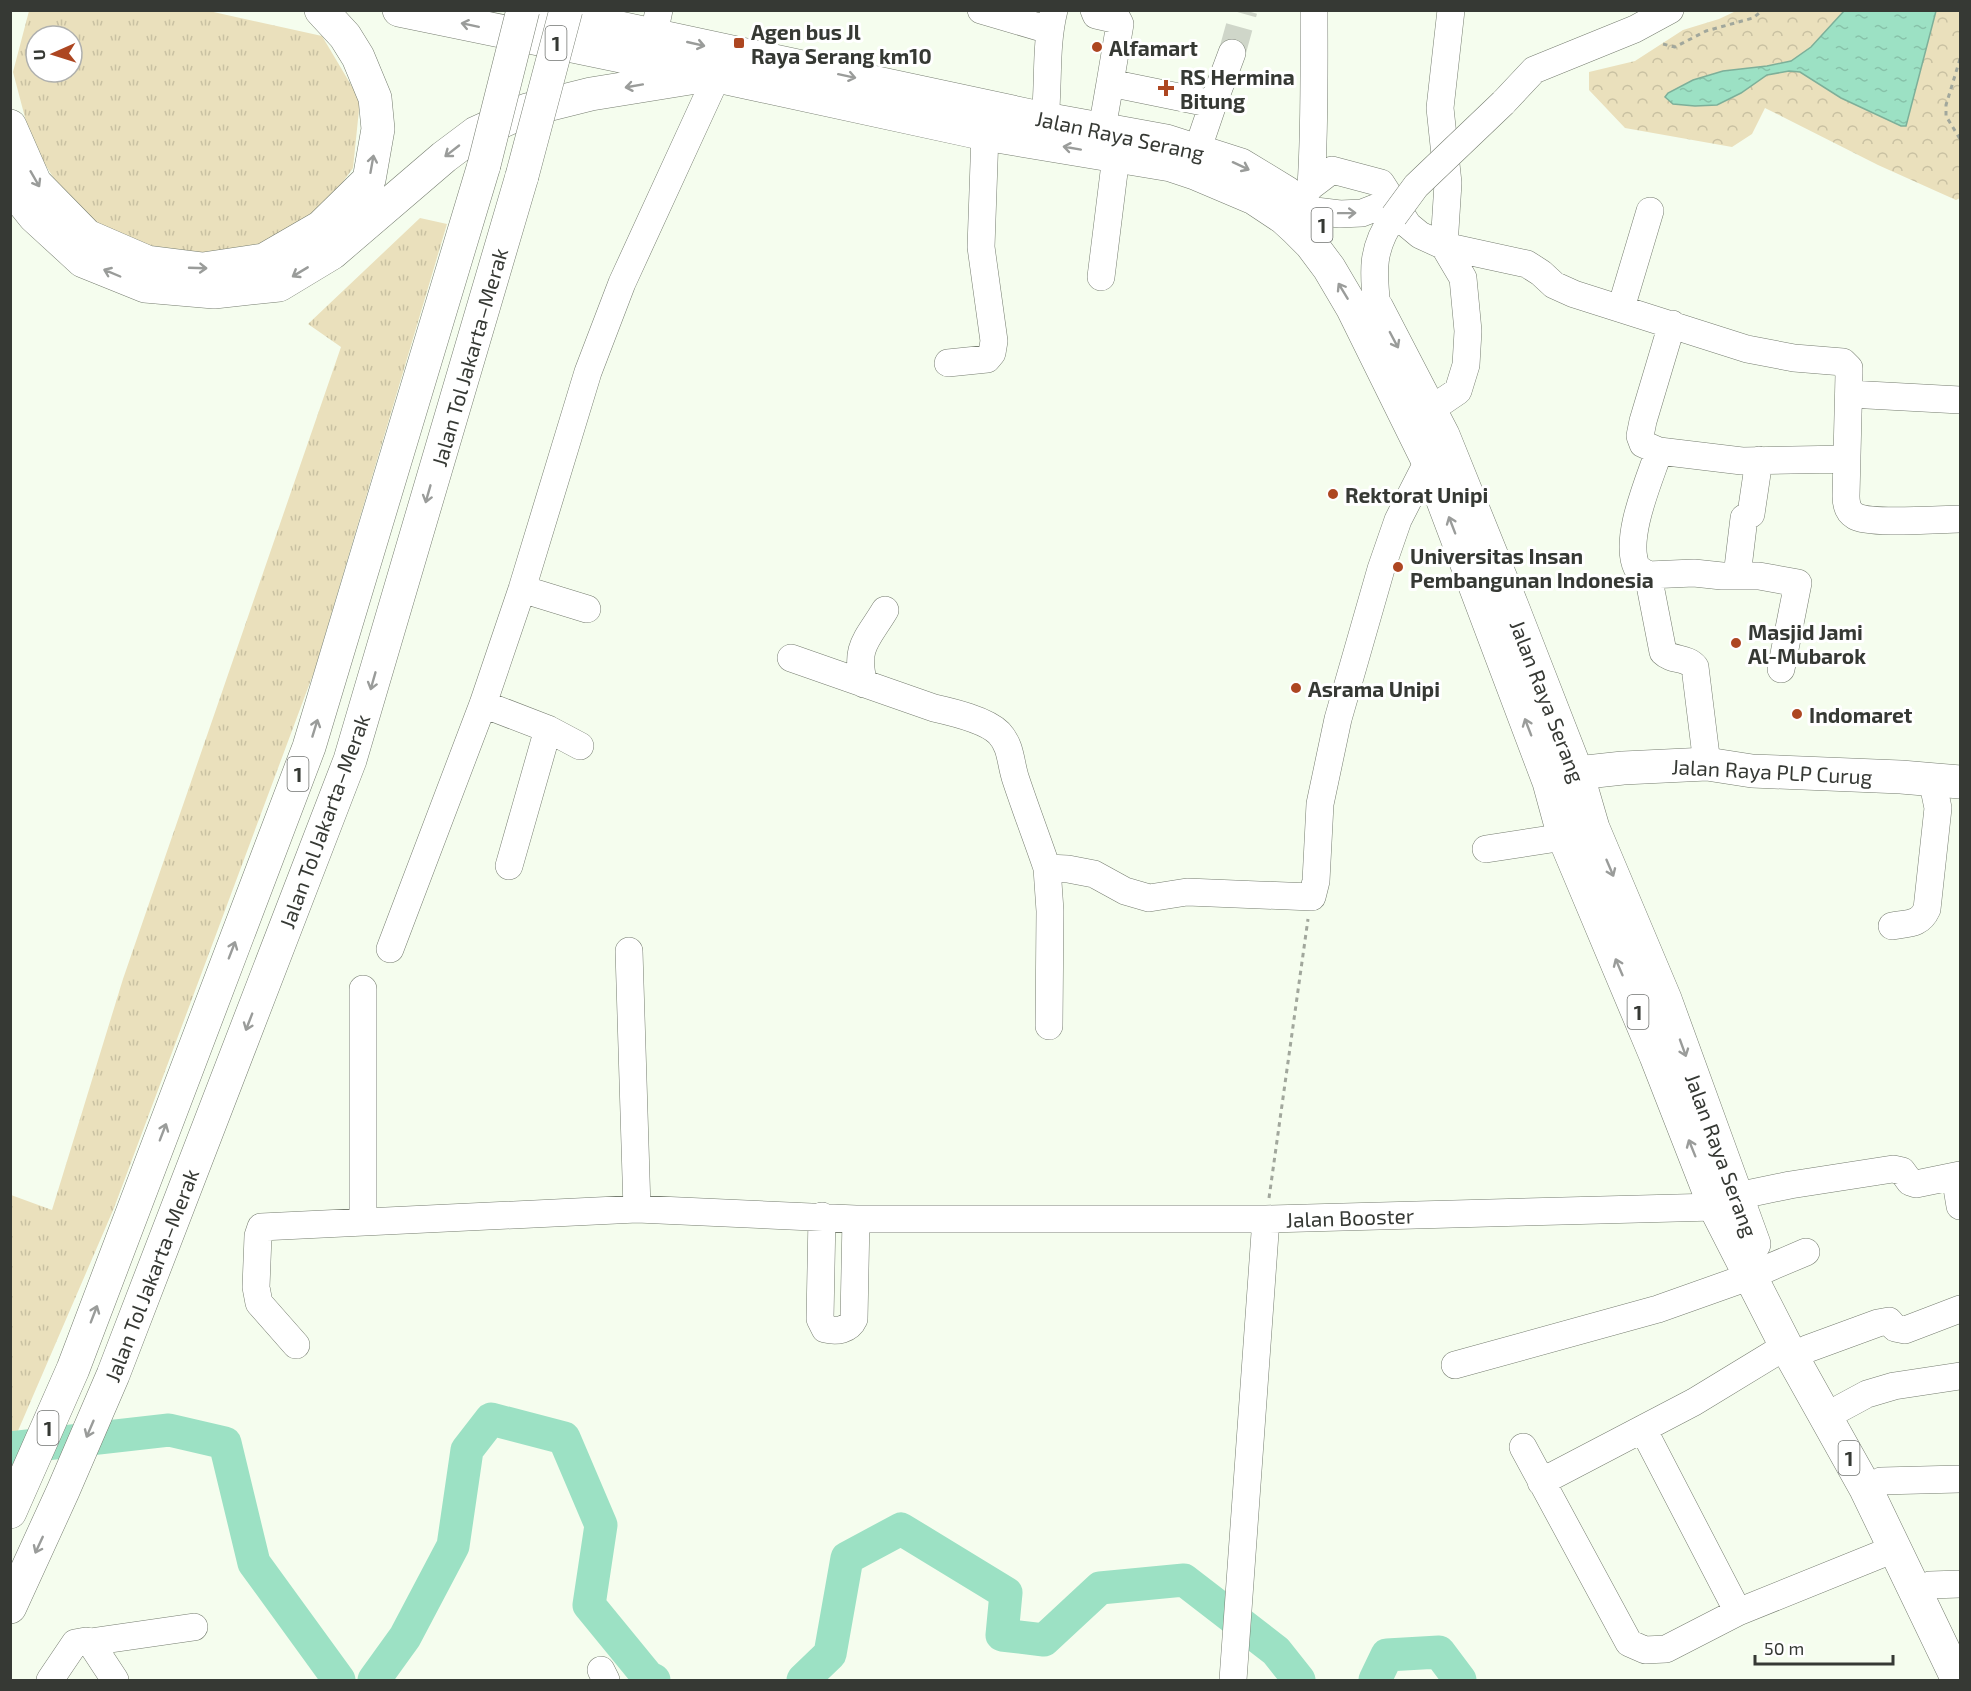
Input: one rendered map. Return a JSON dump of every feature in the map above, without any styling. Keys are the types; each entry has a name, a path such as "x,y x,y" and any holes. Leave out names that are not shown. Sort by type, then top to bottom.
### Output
{"main road":[{"path":"10,126 35,183 87,236 147,262 203,269 264,260 321,227 369,180 378,129 375,98 358,57 345,36 321,10"},
{"name":"Jalan Raya Serang","path":"399,10 730,72 1045,119 1195,173 1254,198 1300,204"},
{"name":"Jalan Tol Jakarta–Merak","path":"16,1499 74,1369 309,747 484,165 523,10"},
{"name":"Jalan Raya Serang","path":"536,10 657,22 730,72 985,134 1109,142 1166,141 1241,165 1300,204 1334,236 1377,308 1443,435 1512,606 1579,832 1665,999 1719,1195 1749,1233 1759,1272 1958,1680"},
{"name":"Jalan Tol Jakarta–Merak","path":"10,1607 113,1375 350,759 522,176 566,10"},
{"path":"10,186 34,216 84,261 145,286 214,292 279,285 333,253 444,157 476,133 527,110 580,97 635,86 730,72"},
{"name":"Jalan Raya Serang","path":"1300,204 1311,244 1329,268 1352,307 1428,461 1563,777"},
{"name":"Jalan Raya PLP Curug","path":"1563,777 1623,768 1707,764 1752,771 1946,780"},
{"name":"Jalan Raya Serang","path":"1796,1347 1841,1408 1881,1481 1945,1585 1960,1642"}],"street":[{"path":"981,10 1052,20 1045,119"},
{"path":"1094,10 1096,15 1118,20 1120,24 1110,82 1101,277"},
{"path":"1300,204 1314,125 1312,75 1314,10"},
{"path":"1430,410 1458,391 1466,366 1468,331 1463,278 1444,246 1448,183 1440,108 1451,10"},
{"path":"1377,308 1373,271 1377,247 1389,210 1503,103 1534,70 1635,29 1670,10"},
{"path":"1197,151 1232,53"},
{"path":"390,949 483,704 522,589 592,361 622,283 730,72"},
{"path":"1110,82 1213,104"},
{"path":"948,363 987,359 992,353 994,341 981,248 985,134"},
{"path":"1300,204 1332,170 1381,183 1408,225 1420,236 1444,246 1527,264 1554,285 1574,294 1747,349 1794,358 1844,362 1849,368 1846,502 1852,514 1858,518 1876,520 1960,519"},
{"path":"1300,204 1340,214 1389,210"},
{"path":"1621,308 1650,210"},
{"path":"1672,324 1643,421 1640,436 1643,444 1659,451 1742,460 1847,459"},
{"path":"1849,394 1960,400"},
{"path":"1659,451 1636,523 1633,544 1635,566 1648,575 1694,573 1759,576 1798,583 1781,669"},
{"path":"1737,576 1744,519 1751,514 1759,460"},
{"path":"1047,868 1094,874 1125,891 1149,898 1187,892 1312,897 1316,881 1320,804 1338,719 1398,520 1428,461"},
{"path":"1648,575 1663,652 1668,657 1689,662 1695,667 1707,764"},
{"path":"522,589 587,609"},
{"path":"864,684 859,663 861,650 885,610"},
{"path":"791,658 934,708 952,712 992,727 999,734 1010,750 1015,777 1047,868 1050,911 1049,1026"},
{"path":"483,704 548,729 580,746"},
{"path":"509,866 548,729"},
{"path":"1892,926 1917,921 1923,918 1927,909 1938,808 1946,780"},
{"path":"1486,849 1579,832"},
{"path":"629,951 637,1209"},
{"path":"363,989 363,1222"},
{"name":"Jalan Booster","path":"1234,1667 1266,1219 1683,1207 1719,1195 1893,1169 1902,1171 1910,1182 1916,1184 1958,1176"},
{"path":"1958,1176 1960,1206"},
{"path":"296,1345 259,1303 256,1287 261,1227 637,1209 856,1219 1266,1219"},
{"path":"822,1216 820,1319 825,1329 832,1330 847,1328 854,1319 856,1219"},
{"path":"1455,1365 1658,1309 1806,1252"},
{"path":"1541,1482 1796,1347 1889,1321 1895,1328 1905,1330 1960,1309"},
{"path":"1841,1408 1867,1394 1894,1386 1960,1376"},
{"path":"1643,1429 1738,1612"},
{"path":"1523,1447 1629,1643 1645,1650 1666,1648 1738,1612 1894,1549"},
{"path":"1881,1481 1960,1479"},
{"path":"50,1680 75,1644 194,1627"},
{"path":"90,1642 115,1680"}],"path":[{"path":"1663,44 1675,47 1706,31 1753,18 1763,10"},
{"path":"1960,59 1946,105 1946,116 1960,139"},
{"path":"1266,1219 1312,897"}],"green space":[{"path":"29,11 209,11 322,36 360,100 353,168 303,237 232,258 163,251 78,216 32,144 13,72 24,30 24,84 84,84 84,24 26,24"},
{"path":"1736,11 1960,11 1960,198 1956,200 1878,165 1765,108 1752,134 1732,147 1625,128 1589,90 1589,72 1635,61 1683,30"},
{"path":"420,218 447,224 315,669 114,1208 11,1447 11,1195 52,1210 123,979 341,347 308,324"}],"water":[{"path":"1844,11 1936,11 1906,126 1901,126 1841,98 1800,72 1789,71 1767,75 1741,93 1717,105 1673,104 1665,97 1668,93 1693,80 1723,71 1791,61 1811,47"}],"waterway":[{"path":"374,1680 405,1637 453,1546 467,1450 491,1419 564,1438 601,1525 589,1605 648,1677 654,1680"},
{"path":"10,1448 169,1430 225,1443 254,1563 339,1680"},
{"path":"803,1680 830,1654 847,1558 901,1529 1006,1593 1002,1635 1044,1640 1100,1588 1184,1580 1276,1651 1299,1680"},
{"path":"1375,1680 1387,1655 1439,1652 1460,1680"}],"tunnel":[{"path":"1232,53 1244,10"}],"place":[{"name":"Agen bus Jl Raya Serang km10","path":"739,43"},
{"name":"Alfamart","path":"1097,47"},
{"name":"RS Hermina Bitung","path":"1166,88"},
{"name":"Rektorat Unipi","path":"1333,494"},
{"name":"Universitas Insan Pembangunan Indonesia","path":"1398,567"},
{"name":"Masjid Jami Al-Mubarok","path":"1736,643"},
{"name":"Asrama Unipi","path":"1296,688"},
{"name":"Indomaret","path":"1797,714"}]}
